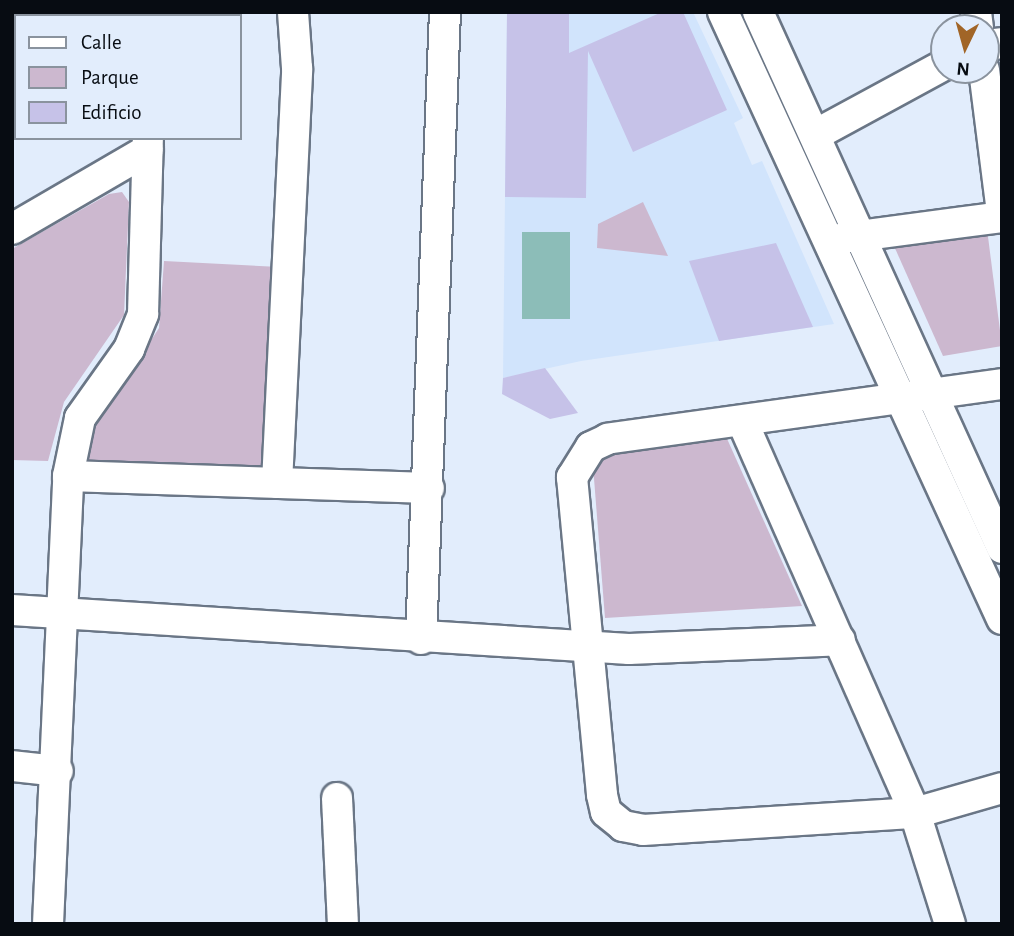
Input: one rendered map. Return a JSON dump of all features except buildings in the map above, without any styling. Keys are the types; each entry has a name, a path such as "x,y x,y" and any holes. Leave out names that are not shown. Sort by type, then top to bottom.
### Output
{"street":[{"path":"277,483 297,68 293,12"},
{"path":"421,639 429,488 445,12"},
{"path":"723,12 826,243 1002,619"},
{"path":"758,12 1002,548"},
{"path":"815,135 930,73"},
{"path":"826,243 860,233 1002,215 986,84"},
{"path":"12,229 148,144"},
{"path":"48,924 58,771 68,476 80,418 129,349 143,314 148,144"},
{"path":"1002,384 743,423 608,439 590,446 579,459 572,477 592,647 602,795 606,812 623,826 643,830 915,813 1002,788"},
{"path":"743,423 841,640 915,813 950,924"},
{"path":"68,476 429,488"},
{"path":"12,610 421,639 592,647 841,640"},
{"path":"12,766 58,771"},
{"path":"337,798 342,924"}],"shaded area":[{"path":"507,12 693,12 743,118 734,123 752,165 762,161 834,324 581,361 503,378"},
{"path":"522,232 570,232 570,319 522,319"}],"green space":[{"path":"122,192 129,202 124,315 64,402 48,461 12,460 12,249 109,194"},
{"path":"643,202 668,256 597,248 598,224"},
{"path":"987,229 1002,346 943,356 894,246"},
{"path":"164,261 280,267 271,474 86,462 92,431 159,328"},
{"path":"724,432 802,606 605,618 592,453"}]}
